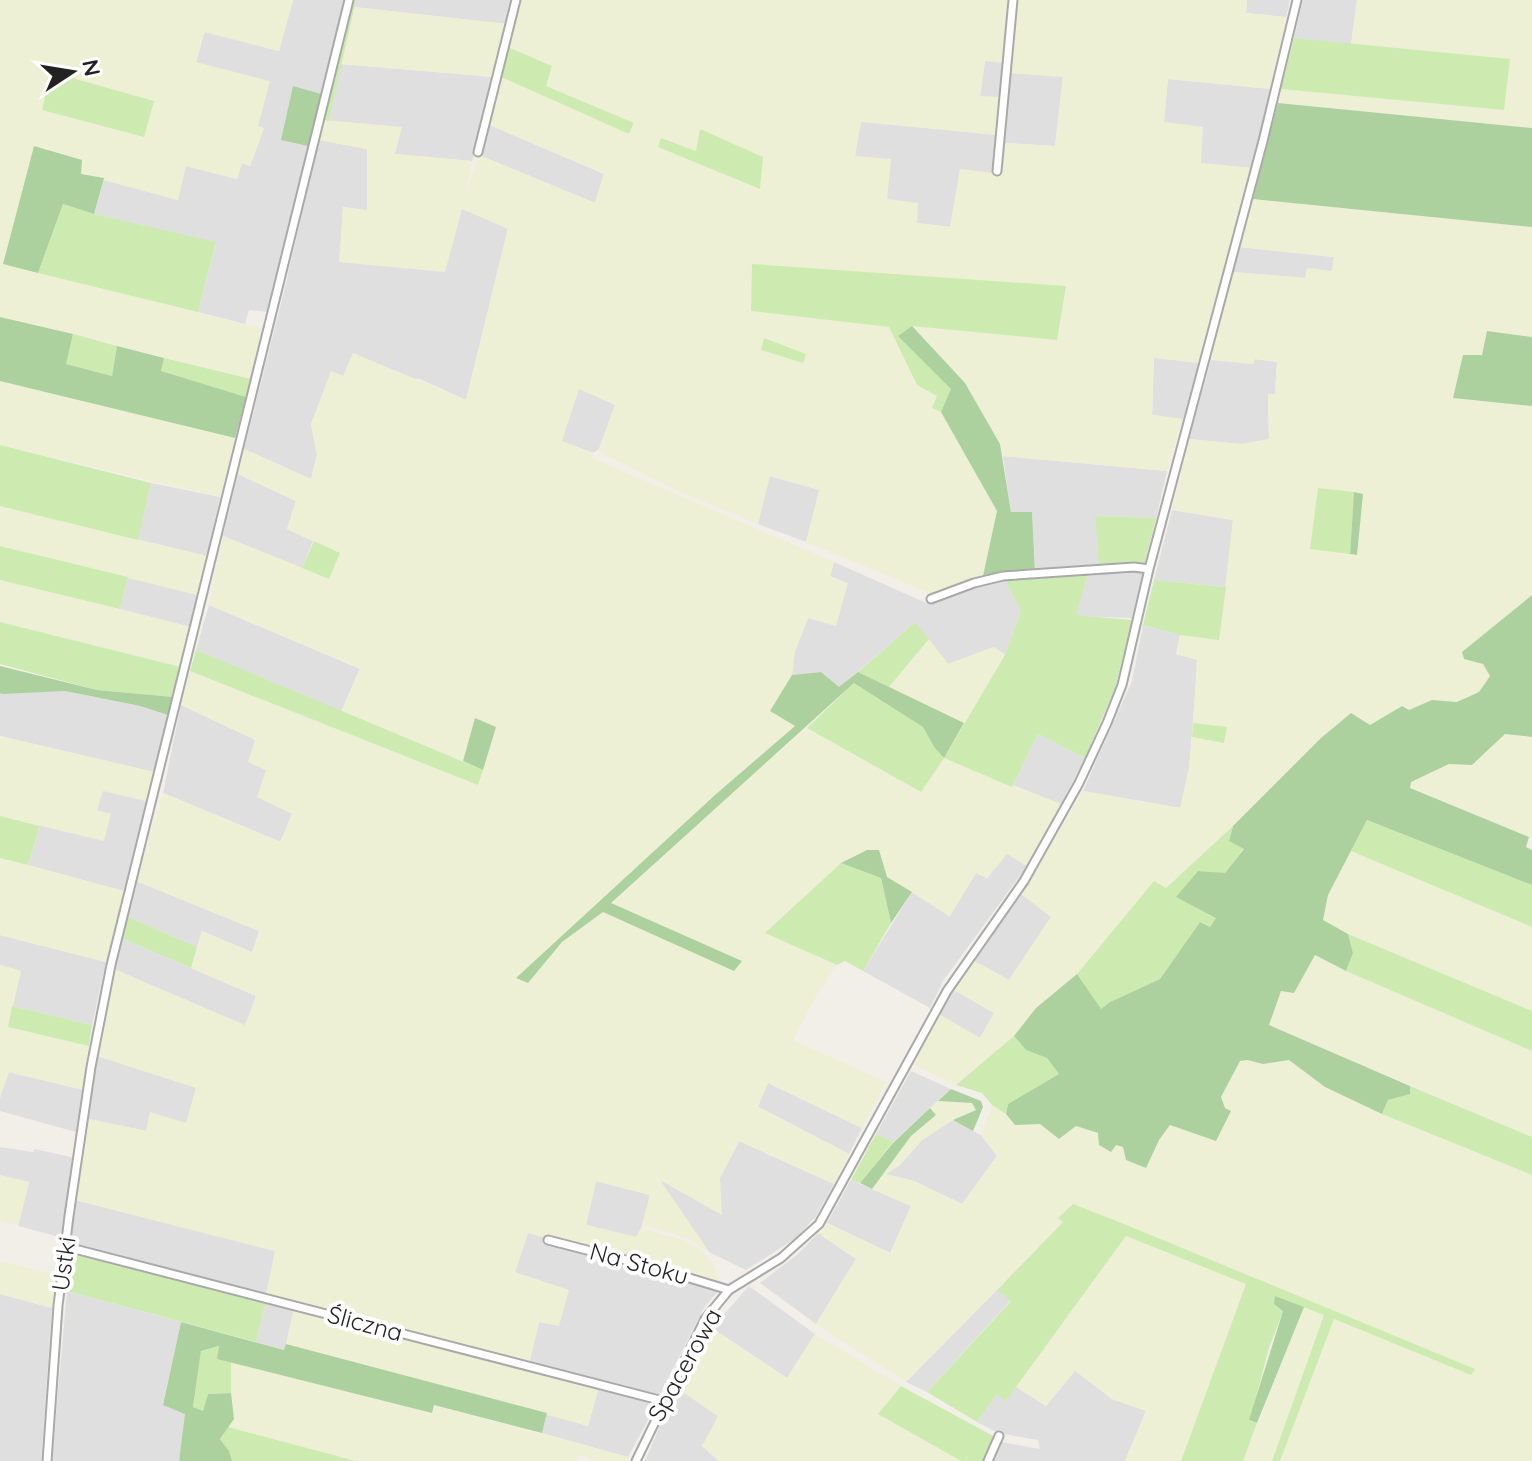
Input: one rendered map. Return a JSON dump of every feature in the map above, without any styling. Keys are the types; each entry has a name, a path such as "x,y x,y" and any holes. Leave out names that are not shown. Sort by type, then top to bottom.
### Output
{"street":[{"name":"Ustki","path":"47,1461 57,1320 91,1067 127,895 349,0"},
{"path":"478,152 516,0"},
{"path":"997,171 1013,0"},
{"name":"Spacerowa","path":"636,1461 705,1319 729,1290 781,1258 819,1224 947,991 1024,881 1079,783 1107,723 1122,685 1149,569 1263,141 1297,0"},
{"path":"931,599 1003,576 1134,567 1149,569"},
{"name":"Na Stoku","path":"548,1240 729,1290"},
{"name":"Śliczna","path":"67,1247 663,1401"},
{"path":"988,1461 999,1436"}],"shaded area":[{"path":"293,0 345,0 267,312 249,310 245,324 198,312 216,243 94,214 104,178 177,200 186,166 237,179 242,163 250,166 264,128 257,126 196,62 205,31 279,51"},
{"path":"356,0 513,0 507,24 354,7"},
{"path":"1247,0 1290,0 1286,17 1246,13"},
{"path":"1303,0 1357,0 1351,45 1294,38"},
{"path":"985,60 1004,63 1001,97 980,97"},
{"path":"341,64 494,77 472,161 394,154 401,127 329,121"},
{"path":"1011,73 1063,76 1055,146 1004,143"},
{"path":"1168,79 1271,89 1251,168 1200,163 1164,122"},
{"path":"861,121 997,135 992,174 960,170 951,227 917,223 887,199 855,156"},
{"path":"487,124 604,174 595,203 479,155"},
{"path":"319,140 367,149 367,211 343,207 340,262 461,208 508,228 466,400 420,379 343,376 332,372 311,424 317,455 311,479 244,449"},
{"path":"1239,247 1334,257 1332,271 1306,278 1233,272"},
{"path":"1154,357 1199,363 1183,419 1152,415"},
{"path":"1254,359 1277,362 1275,395 1268,394 1269,440 1241,444 1189,439 1211,360 1253,364"},
{"path":"579,388 615,405 599,449 593,453 561,441"},
{"path":"1003,456 1167,471 1156,518 1096,516 1099,564 1145,562 1132,618 1075,616 1088,575 1036,577 1032,512 1011,512"},
{"path":"238,474 296,501 287,529 313,541 302,568 223,536"},
{"path":"769,476 820,490 806,542 758,524"},
{"path":"151,483 220,497 207,556 138,540"},
{"path":"1172,510 1233,520 1226,587 1154,580"},
{"path":"834,562 931,605 937,600 1005,579 1021,612 1005,655 994,647 948,664 915,622 839,688 821,672 792,675 795,651 808,618 836,625 830,576"},
{"path":"128,577 197,595 191,627 120,609"},
{"path":"209,605 360,669 341,712 196,650"},
{"path":"1143,625 1180,635 1176,654 1198,660 1189,768 1181,808 1083,791 1132,681"},
{"path":"65,691 140,706 168,715 154,772 0,736 0,693"},
{"path":"181,705 256,740 266,769 292,813 281,842 163,793"},
{"path":"1038,734 1085,758 1061,804 1012,787"},
{"path":"47,777 146,801 124,891 28,865 40,827"},
{"path":"1007,853 1027,866 943,981 930,1008 863,971 912,892 949,916 976,873 987,878"},
{"path":"136,881 259,931 253,953 202,931 197,947 126,916"},
{"path":"1021,894 1052,916 1009,980 974,961"},
{"path":"0,935 106,962 92,1025 12,1006 21,971 0,965"},
{"path":"121,938 256,996 246,1026 116,970"},
{"path":"954,990 994,1013 980,1038 940,1015"},
{"path":"97,1056 196,1087 187,1123 146,1131 89,1119"},
{"path":"911,1071 951,1089 893,1142 876,1134"},
{"path":"8,1072 84,1090 76,1132 0,1111 0,1098"},
{"path":"768,1083 862,1128 849,1154 757,1106"},
{"path":"953,1120 981,1135 997,1156 962,1204 914,1181 885,1174 899,1166 922,1140"},
{"path":"739,1141 834,1184 816,1216 796,1238 746,1270 709,1252 658,1178 720,1178"},
{"path":"0,1147 33,1152 35,1149 75,1158 63,1238 18,1226 29,1183 0,1175"},
{"path":"851,1180 911,1206 890,1253 827,1223"},
{"path":"596,1181 650,1195 640,1233 636,1237 586,1225"},
{"path":"75,1200 276,1251 266,1294 80,1247 70,1237"},
{"path":"528,1233 720,1281 718,1291 704,1308 659,1396 529,1364 539,1322 515,1272"},
{"path":"818,1233 856,1259 816,1324 760,1283 798,1254"},
{"path":"749,1286 815,1334 787,1378 712,1328"},
{"path":"997,1290 1011,1300 927,1392 906,1382"},
{"path":"67,1291 181,1322 163,1404 186,1414 179,1461 52,1461"},
{"path":"0,1294 52,1308 41,1461 0,1461"},
{"path":"266,1301 294,1309 285,1350 256,1342"},
{"path":"1075,1370 1112,1399 1146,1411 1125,1461 994,1461 1002,1442 1040,1449 1038,1440 998,1433 977,1422 997,1394 1016,1386 1046,1406"},
{"path":"676,1387 719,1417 702,1446 719,1461 645,1461"},
{"path":"598,1390 657,1403 628,1457 542,1433 547,1413 588,1426"}],"green space":[{"path":"0,0 293,0 279,51 204,32 196,62 270,81 258,126 264,128 250,166 242,163 237,179 186,166 178,200 80,174 34,146 3,263 264,329 251,379 0,317"},
{"path":"354,0 329,121 324,120"},
{"path":"521,0 1010,0 1004,63 985,61 980,96 1001,97 997,135 861,122 855,156 891,159 887,199 918,203 917,223 950,227 960,169 1001,174 1004,143 1055,146 1063,77 1011,73 1017,0 1247,0 1246,13 1286,17 1271,89 1168,79 1164,122 1203,127 1201,163 1251,168 1199,363 1154,358 1152,415 1183,419 1167,471 1003,456 1000,443 965,383 912,326 1057,340 1066,287 751,311 889,327 917,385 937,396 932,408 941,412 997,511 983,576 932,594 806,542 819,490 770,476 758,524 680,492 605,455 599,449 615,405 579,389 562,441 593,453 592,458 834,562 830,576 848,583 836,626 808,618 795,651 792,675 771,710 796,725 715,795 517,978 528,983 562,942 603,912 741,961 611,904 807,728 920,791 944,758 1061,804 1027,866 1007,854 987,878 976,873 950,916 887,877 879,851 841,863 766,933 837,965 816,996 793,1040 886,1082 862,1128 768,1083 758,1107 849,1154 834,1184 739,1141 720,1178 722,1215 660,1180 709,1252 687,1238 642,1225 650,1195 596,1181 586,1225 636,1237 641,1228 686,1241 700,1249 712,1262 720,1281 528,1233 515,1272 569,1290 559,1326 539,1322 529,1364 266,1294 275,1251 75,1200 89,1119 146,1131 150,1112 186,1123 196,1088 97,1056 116,970 245,1025 256,996 191,968 202,931 252,952 259,931 136,881 163,793 280,842 292,814 257,797 266,770 248,762 255,740 181,705 190,671 478,785 496,727 475,719 463,761 341,712 360,668 209,605 223,536 329,579 340,553 287,529 296,501 238,474 244,449 311,479 317,455 311,424 331,371 343,376 353,353 466,400 508,229 462,209 445,272 339,262 343,207 367,210 367,149 319,140 324,120 402,127 395,154 472,161 465,196 479,155 595,203 604,173 487,124 499,76 629,134 634,123 546,86 550,65 508,47","holes":["701,130 763,157 759,188 659,147 662,138 696,151","764,338 806,354 803,363 761,350"]},
{"path":"1357,0 1532,0 1532,128 1278,103 1281,89 1504,110 1378,46 1351,45"},
{"path":"354,7 507,24 494,77 341,64"},
{"path":"1294,38 1510,59 1504,110 1281,89"},
{"path":"508,47 552,66 546,86 634,123 629,134 499,76"},
{"path":"51,72 154,101 144,137 42,110"},
{"path":"293,86 321,94 308,146 281,140"},
{"path":"1278,103 1532,128 1532,227 1253,199"},
{"path":"700,129 763,157 760,189 658,147 661,138 696,151"},
{"path":"34,146 82,160 81,174 104,178 94,214 63,204 38,273 3,264"},
{"path":"1253,199 1532,227 1532,337 1487,331 1482,355 1454,398 1532,406 1532,595 1462,652 1483,664 1490,676 1479,692 1457,702 1432,700 1409,710 1401,706 1370,725 1351,713 1165,888 1154,882 1077,974 1036,1008 1014,1036 956,1085 912,1064 940,1015 980,1038 994,1013 954,990 974,961 1009,980 1051,917 1021,894 1083,791 1180,808 1192,737 1224,742 1227,727 1193,723 1197,660 1176,654 1180,635 1219,639 1233,520 1172,510 1189,439 1241,444 1269,439 1268,394 1275,394 1277,362 1255,359 1253,364 1211,359 1233,272 1305,278 1307,268 1332,271 1334,257 1239,247"},
{"path":"63,204 216,242 198,312 38,273"},
{"path":"752,264 1066,286 1057,340 912,326 899,336 952,389 941,412 932,408 937,396 917,385 889,327 751,311"},
{"path":"0,317 73,334 66,364 112,376 117,346 164,358 161,371 246,397 235,438 0,381"},
{"path":"912,326 965,383 1000,444 1011,512 1032,512 1035,571 983,576 997,511 941,412 951,389 898,336"},
{"path":"1487,331 1532,337 1532,406 1453,398 1463,355 1482,355"},
{"path":"73,334 117,346 112,376 65,364"},
{"path":"764,338 806,354 803,363 761,350"},
{"path":"164,358 251,379 246,397 160,371"},
{"path":"0,381 235,438 220,497 0,445"},
{"path":"0,445 151,483 138,540 0,506"},
{"path":"1318,488 1354,492 1350,554 1310,549"},
{"path":"1354,492 1363,494 1357,555 1350,554"},
{"path":"0,506 207,556 197,595 0,546"},
{"path":"1095,516 1156,518 1145,562 1099,564"},
{"path":"314,541 340,553 329,579 302,568"},
{"path":"0,546 128,577 120,609 0,580"},
{"path":"1088,574 1076,615 1132,620 1115,688 1085,758 1038,734 1012,787 944,758 1005,655 1021,612 1005,579"},
{"path":"0,580 191,627 181,667 0,622"},
{"path":"1154,580 1226,587 1219,640 1180,635 1143,625"},
{"path":"1532,595 1532,737 1505,734 1472,765 1449,764 1411,782 1410,788 1529,837 1526,847 1532,850 1532,885 1367,820 1328,895 1323,920 1348,934 1353,953 1346,971 1315,955 1294,993 1281,991 1269,1025 1410,1086 1410,1094 1388,1100 1382,1114 1325,1087 1289,1060 1263,1064 1240,1061 1221,1097 1225,1108 1231,1111 1216,1141 1170,1125 1146,1168 1126,1160 1123,1147 1116,1145 1111,1152 1099,1145 1098,1133 1076,1126 1059,1139 1040,1124 1015,1125 1006,1114 1008,1104 1059,1074 1047,1058 1026,1050 1014,1036 1036,1008 1077,974 1101,1009 1160,979 1200,922 1210,927 1216,918 1176,897 1198,871 1225,873 1244,849 1229,841 1233,826 1321,738 1351,713 1370,725 1402,706 1409,710 1432,700 1457,702 1479,692 1490,676 1483,664 1464,659 1462,652"},
{"path":"0,622 181,667 173,697 97,690 0,664"},
{"path":"915,622 929,639 889,687 858,672"},
{"path":"929,639 948,664 994,647 1005,655 964,723 889,687"},
{"path":"196,650 483,770 478,785 190,671"},
{"path":"0,666 97,690 173,697 168,715 140,706 65,691 2,694"},
{"path":"821,672 839,687 858,672 964,723 944,758 923,727 854,683 611,903 742,961 734,971 603,912 562,942 528,983 516,978 715,795 795,726 770,711 792,675"},
{"path":"855,682 923,727 944,758 921,792 807,728"},
{"path":"475,718 496,727 483,770 463,761"},
{"path":"1193,723 1227,727 1224,743 1192,737"},
{"path":"1505,734 1532,737 1532,838 1410,788 1411,782 1449,764 1473,765"},
{"path":"0,736 154,772 146,801 103,791 97,810 111,814 104,841 0,816"},
{"path":"0,816 40,826 28,865 0,858"},
{"path":"1367,820 1532,885 1532,927 1351,851"},
{"path":"1233,826 1229,841 1244,848 1225,874 1198,871 1177,897 1217,917 1210,927 1200,922 1160,979 1110,1002 1101,1010 1077,974 1154,881 1166,888"},
{"path":"867,850 879,850 887,877 912,892 891,923 881,878 841,863"},
{"path":"1351,851 1532,927 1532,1011 1323,921 1328,895"},
{"path":"0,858 124,891 106,962 0,935"},
{"path":"841,863 881,878 891,923 863,971 845,961 837,965 765,933"},
{"path":"126,916 197,947 191,968 121,938"},
{"path":"1348,934 1532,1011 1532,1051 1346,971 1353,953"},
{"path":"1315,955 1532,1051 1532,1137 1269,1025 1281,990 1294,993"},
{"path":"0,965 21,971 8,1027 89,1046 84,1090 9,1072 0,1098"},
{"path":"12,1006 92,1025 89,1046 8,1027"},
{"path":"1014,1036 1026,1050 1047,1058 1059,1074 1008,1104 1006,1114 992,1105 982,1093 956,1085"},
{"path":"1289,1060 1325,1087 1382,1114 1532,1175 1532,1461 1280,1461 1334,1319 1471,1375 1474,1369 1073,1204 1059,1219 1064,1221 906,1382 816,1324 856,1259 818,1233 827,1223 891,1253 911,1206 872,1189 911,1136 935,1115 930,1108 938,1101 972,1103 977,1110 953,1120 922,1140 899,1166 886,1174 914,1181 962,1204 997,1156 981,1135 992,1105 1015,1125 1040,1124 1059,1139 1076,1126 1098,1133 1123,1147 1126,1160 1146,1168 1170,1125 1225,1108 1221,1097 1240,1061 1263,1064"},
{"path":"1410,1086 1532,1137 1532,1175 1382,1114 1388,1100 1409,1094"},
{"path":"951,1089 981,1101 983,1107 973,1131 953,1120 976,1110 972,1103 938,1101"},
{"path":"930,1108 936,1115 911,1136 872,1189 860,1183 893,1143"},
{"path":"876,1134 893,1142 860,1183 851,1180"},
{"path":"0,1175 29,1182 18,1226 0,1221"},
{"path":"1073,1204 1475,1369 1471,1375 1334,1319 1280,1461 1272,1461 1324,1315 1275,1296 1283,1311 1269,1348 1250,1421 1257,1423 1243,1461 1181,1461 1246,1284 1126,1236 1005,1402 997,1394 977,1422 927,1392 1011,1301 997,1290 1063,1222 1058,1218"},
{"path":"1126,1236 1246,1284 1181,1461 1125,1461 1146,1411 1112,1399 1075,1371 1046,1406 1016,1387"},
{"path":"79,1253 266,1301 256,1342 67,1291 70,1259"},
{"path":"0,1261 59,1276 52,1308 0,1294"},
{"path":"1275,1296 1304,1307 1257,1423 1249,1420 1283,1311 1274,1304"},
{"path":"1304,1307 1324,1315 1272,1461 1243,1461"},
{"path":"294,1309 598,1390 588,1426 286,1344"},
{"path":"181,1322 284,1350 286,1344 547,1413 542,1433 434,1405 432,1413 217,1359 219,1346 201,1351 193,1407 203,1411 208,1394 231,1393 234,1419 220,1439 232,1461 179,1461 185,1414 163,1405"},
{"path":"712,1328 787,1378 815,1334 901,1386 879,1414 961,1461 719,1461 702,1446 718,1416 676,1387"},
{"path":"220,1346 218,1358 231,1362 231,1393 208,1394 203,1411 193,1407 201,1351"},
{"path":"231,1362 431,1413 433,1405 628,1457 627,1461 599,1461 579,1455 576,1461 356,1461 228,1427 234,1419"},
{"path":"901,1386 995,1437 985,1461 961,1461 878,1414"},
{"path":"228,1427 356,1461 232,1461 220,1439"}]}
